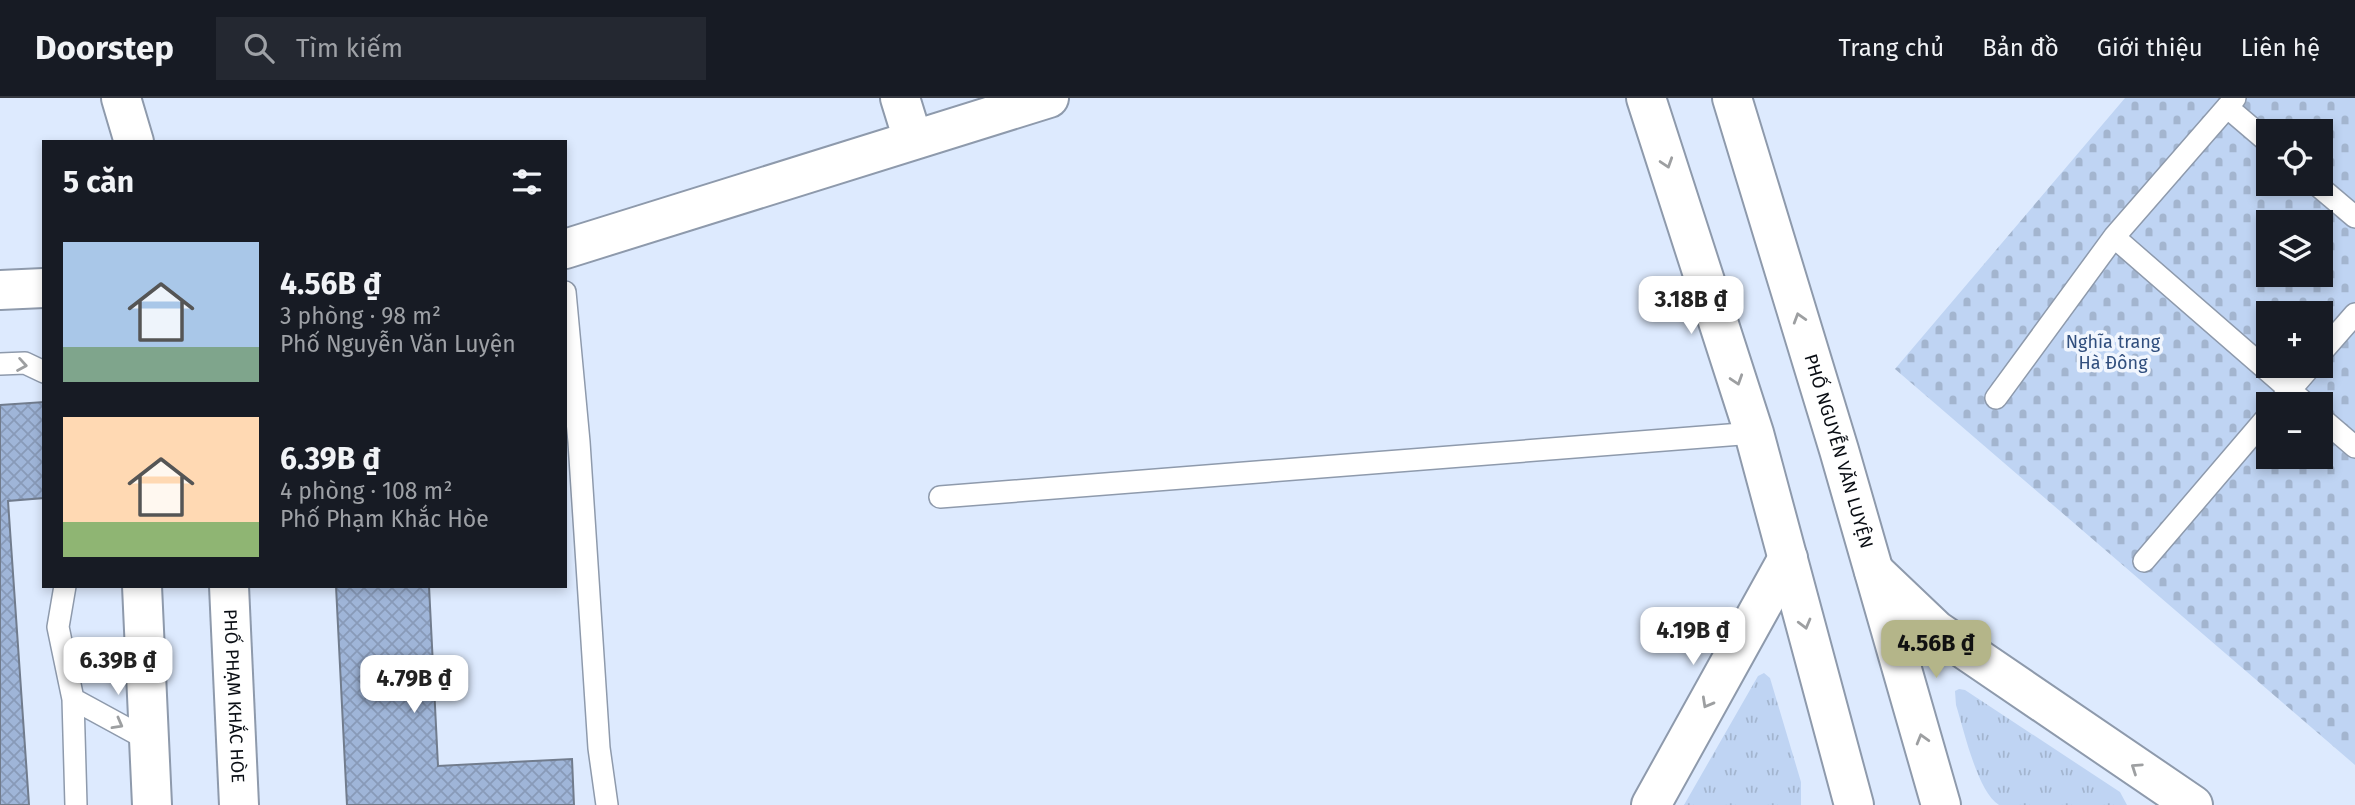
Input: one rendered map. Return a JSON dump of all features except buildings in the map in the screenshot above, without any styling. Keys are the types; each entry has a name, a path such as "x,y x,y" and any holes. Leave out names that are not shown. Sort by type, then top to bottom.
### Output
{"main road":[{"path":"121,98 133,140"},
{"path":"900,98 913,140"},
{"path":"567,248 1049,98"},
{"path":"1646,98 1754,433 1854,805"},
{"name":"PHỐ NGUYỄN VĂN LUYỆN","path":"1732,98 1941,805"},
{"path":"0,290 42,288"},
{"path":"1651,805 1788,558"},
{"path":"1874,571 1936,631 2193,805"},
{"path":"142,588 152,805"},
{"name":"PHỐ PHẠM KHẮC HÒE","path":"229,588 239,805"}],"lane":[{"path":"1996,398 2114,237 2231,103 2256,129"},
{"path":"2330,196 2355,217"},
{"path":"2114,237 2279,392"},
{"path":"567,313 579,442 598,748 607,805"},
{"path":"2333,339 2355,314"},
{"path":"0,364 25,363 42,371"},
{"path":"2288,392 2301,378"},
{"path":"2333,428 2355,447"},
{"path":"2144,561 2256,429"},
{"path":"940,497 1754,433"},
{"path":"65,588 58,627 73,699 76,805"},
{"path":"73,699 150,741"}],"green space":[{"name":"Nghĩa trang Hà Đông","path":"2125,98 2355,98 2355,765 1895,369"},
{"path":"1764,673 1770,678 1801,782 1801,805 1684,805 1758,676"},
{"path":"1965,690 2120,792 2127,805 1999,805 1984,787 1972,759 1956,705 1955,691"}]}
